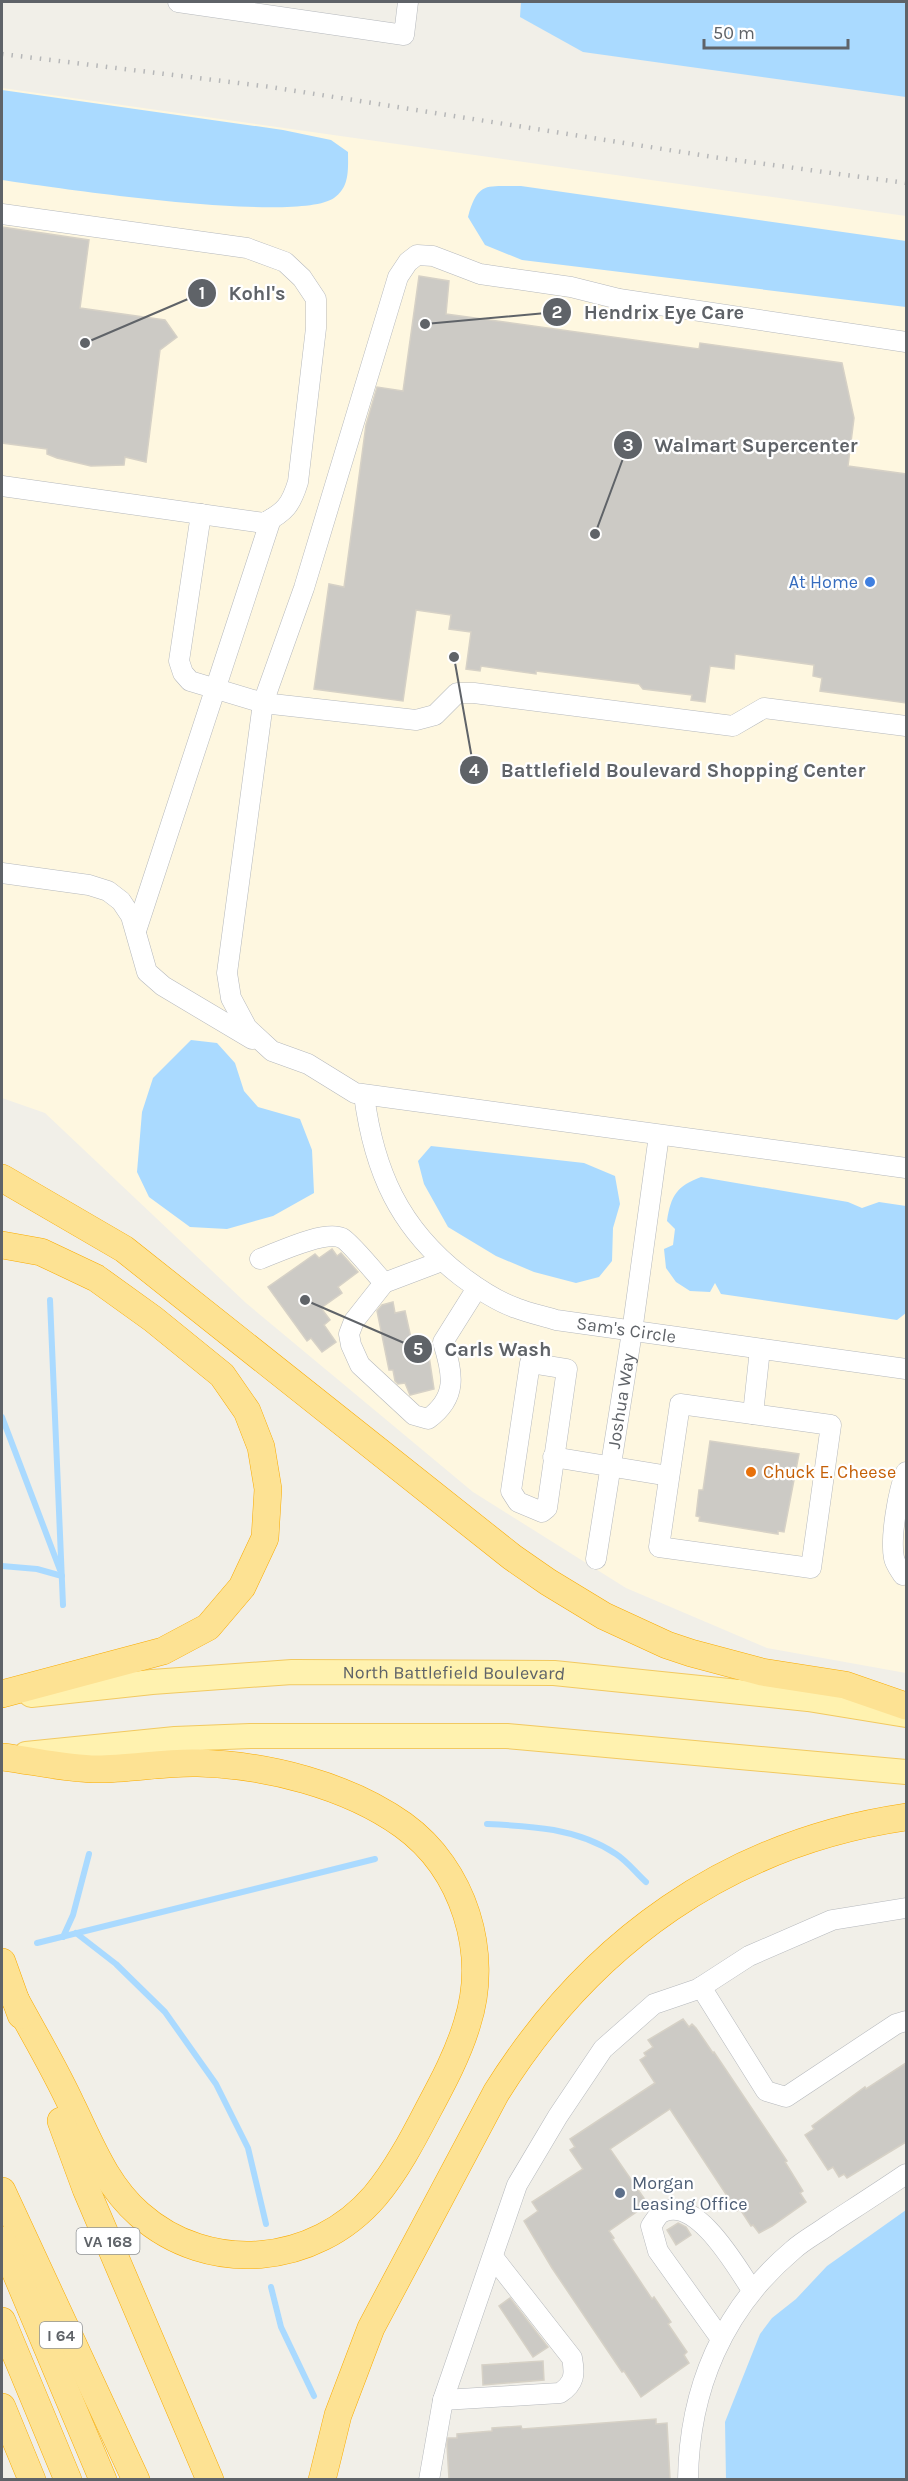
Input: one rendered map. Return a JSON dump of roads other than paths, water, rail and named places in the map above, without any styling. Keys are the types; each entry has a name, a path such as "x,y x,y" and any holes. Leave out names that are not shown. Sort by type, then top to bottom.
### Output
{"highway":[{"path":"2,1178 124,1249 512,1557 578,1602 637,1632 691,1653 762,1672 845,1685 906,1706"},
{"path":"2,1245 41,1251 96,1278 153,1319 222,1374 247,1411 261,1448 268,1489 265,1538 242,1587 208,1627 163,1650 2,1696"},
{"path":"2,1757 95,1769 199,1763 256,1769 293,1776 364,1803 404,1826 422,1842 455,1885 472,1932 475,1984 468,2022 454,2059 416,2132 376,2196 354,2217 331,2234 286,2252 265,2256 222,2254 182,2241 140,2215 123,2198 100,2165 72,2105 15,1999 2,1962"},
{"path":"322,2480 338,2415 353,2372 382,2307 496,2093 517,2060 561,2003 585,1978 646,1925 669,1908 721,1878 759,1858 797,1844 863,1825 906,1817"},
{"name":"VA 168","path":"15,1999 86,2189 210,2480"},
{"path":"2,2190 136,2480"},
{"name":"I 64","path":"2,2190 121,2480"},
{"path":"2,2240 103,2480"},
{"path":"2,2321 68,2480"},
{"path":"2,2407 32,2480"}],"main road":[{"name":"North Battlefield Boulevard","path":"2,1696 292,1672 531,1673 808,1699 906,1715"},
{"path":"2,1757 175,1739 250,1736 507,1736 906,1772"}],"street":[{"path":"178,2 404,35 408,2"},
{"path":"2,214 247,248 285,262 302,278 316,299 316,328 298,482 293,499 281,514 264,523 2,486"},
{"path":"272,1051 247,1028 231,998 226,973 263,703 304,588 398,277 408,262 417,255 433,256 480,274 906,342"},
{"path":"201,514 179,661 183,673 190,681 263,703 416,720 435,715 457,693 474,693 733,726 764,708 906,726"},
{"path":"136,931 271,519"},
{"path":"2,873 89,885 108,891 121,901 131,916 147,972 163,986 272,1051 308,1064 355,1093 906,1168"},
{"name":"Sam's Circle","path":"364,1095 375,1154 409,1226 442,1261 477,1288 516,1308 556,1320 632,1332 906,1369"},
{"name":"Joshua Way","path":"596,1559 632,1332 659,1135"},
{"path":"261,1259 319,1238 330,1236 343,1238 384,1283"},
{"path":"442,1261 384,1283 354,1321 350,1334 351,1345 360,1365 414,1415 428,1419 441,1409 451,1386 451,1368 443,1342 477,1288"},
{"path":"753,1414 760,1349"},
{"path":"530,1363 567,1369 553,1458 547,1508 542,1512 518,1502 511,1491 530,1363"},
{"path":"680,1404 831,1425 811,1568 659,1547 669,1476 680,1404"},
{"path":"553,1458 669,1476"},
{"path":"903,1575 894,1560 893,1542 906,1472"},
{"path":"429,2480 443,2400 517,2185 558,2116 603,2049 654,2004 701,1987 749,1956 832,1920 906,1908"},
{"path":"701,1987 766,2091 786,2097 896,2024 906,2021"},
{"path":"688,2480 689,2455 702,2381 721,2338 752,2290 794,2249 906,2174"},
{"path":"721,2338 658,2251 651,2226 662,2212 676,2209 696,2217 717,2239 752,2290"},
{"path":"443,2400 560,2393 570,2386 574,2374 572,2358 493,2257"}],"water":[{"path":"521,2 906,2 906,97 583,52 520,17"},
{"path":"2,90 283,130 331,140 348,152 347,177 343,189 334,198 311,205 274,207 174,202 2,180"},
{"path":"492,186 521,186 906,241 906,307 522,260 485,245 468,217 480,191"},
{"path":"191,1040 217,1043 235,1063 244,1091 258,1107 300,1119 312,1150 314,1193 273,1216 227,1229 190,1227 149,1197 137,1172 142,1112 153,1078"},
{"path":"431,1146 584,1163 615,1176 620,1204 613,1228 612,1261 599,1277 576,1283 534,1272 496,1256 448,1227 424,1184 418,1161"},
{"path":"701,1177 848,1202 862,1208 879,1202 906,1206 906,1313 897,1320 721,1294 715,1283 710,1292 690,1291 676,1282 666,1268 664,1249 673,1245 675,1229 667,1221 669,1212 673,1198 681,1188"},
{"path":"906,2210 906,2479 726,2479 725,2422 760,2334 772,2318 796,2299 827,2266"}],"waterway":[{"path":"50,1300 63,1605"},
{"path":"2,1417 60,1570"},
{"path":"2,1566 37,1569 62,1576"},
{"path":"487,1824 553,1830 586,1839 620,1857 646,1882"},
{"path":"63,1937 73,1915 89,1854"},
{"path":"37,1943 375,1859"},
{"path":"76,1933 116,1964 165,2012 216,2084 248,2148 266,2224"},
{"path":"271,2287 281,2327 314,2396"}],"railway":[{"path":"2,54 271,87 713,157 906,183"}],"place":[{"name":"Hendrix Eye Care","path":"425,324"},
{"name":"Kohl's","path":"85,343"},
{"name":"Walmart Supercenter","path":"595,534"},
{"name":"At Home","path":"870,582"},
{"name":"Battlefield Boulevard Shopping Center","path":"454,657"},
{"name":"Carls Wash","path":"305,1300"},
{"name":"Chuck E. Cheese","path":"751,1472"},
{"name":"Morgan Leasing Office","path":"620,2193"}]}
